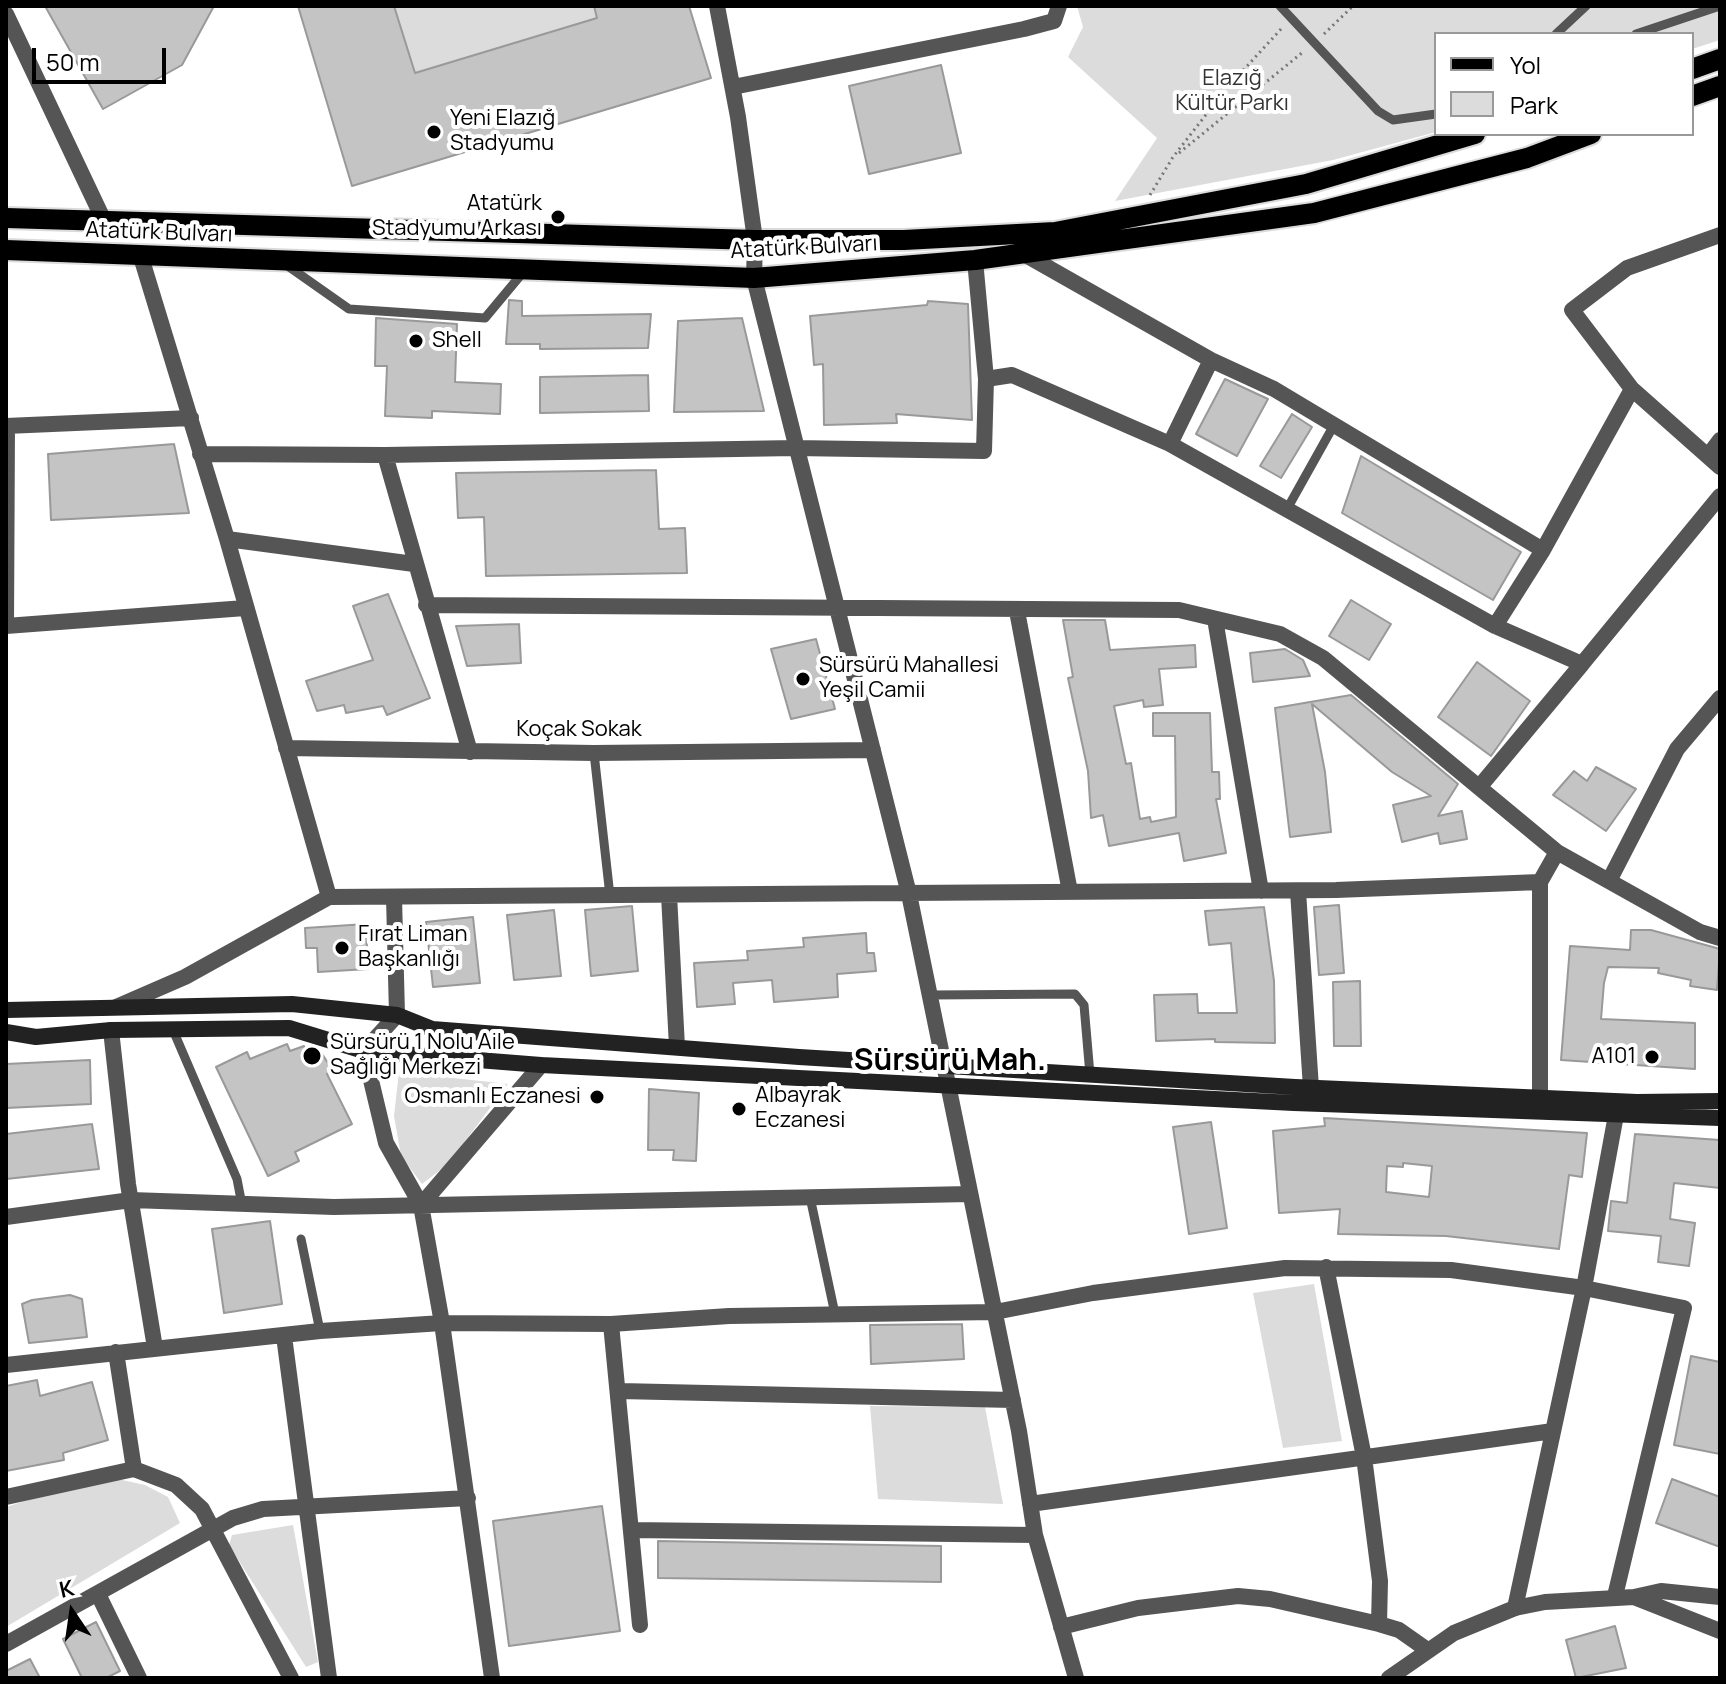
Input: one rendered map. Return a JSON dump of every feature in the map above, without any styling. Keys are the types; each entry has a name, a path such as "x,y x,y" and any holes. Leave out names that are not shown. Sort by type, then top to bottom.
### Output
{"main road":[{"path":"1694,68 1720,59"},
{"path":"1694,95 1720,86"},
{"name":"Atatürk Bulvarı","path":"6,218 755,240 904,240 1055,232 1306,184 1468,136"},
{"name":"Atatürk Bulvarı","path":"6,250 754,278 975,260 1314,213 1527,158 1586,136"},
{"path":"6,1010 292,1004 397,1015 432,1029 677,1047 1311,1088 1540,1098 1720,1101"},
{"path":"6,1032 36,1037 111,1030 289,1028 364,1051 541,1065 1294,1103 1720,1118"}],"street":[{"path":"717,6 733,87 755,240 754,278 909,894 1013,1400 1035,1535 1076,1678"},
{"path":"733,87 1024,29 1054,21 1059,6"},
{"path":"6,14 105,223"},
{"path":"1720,235 1627,268 1572,310 1632,389 1714,462 1720,440"},
{"path":"1024,254 1211,360 1274,389 1543,550"},
{"path":"141,257 227,539 329,897"},
{"path":"200,454 385,455 795,448 984,451 986,379 975,260"},
{"path":"1170,444 1211,360"},
{"path":"986,379 1012,375 1170,444 1495,626 1582,664"},
{"path":"1495,626 1543,550 1632,389"},
{"path":"191,418 7,426 6,626 245,608"},
{"path":"385,455 470,752"},
{"path":"1481,785 1720,496"},
{"path":"227,539 414,564"},
{"path":"426,605 1179,610 1280,634 1323,658 1481,785 1557,852 1700,932 1720,938"},
{"path":"1017,611 1070,892"},
{"path":"1215,619 1261,891"},
{"path":"1609,881 1677,749 1720,698"},
{"name":"Koçak Sokak","path":"286,748 594,753 873,750"},
{"path":"1540,1098 1540,882 1557,852"},
{"path":"116,1007 185,977 329,897 1298,891 1540,882"},
{"path":"1298,891 1311,1088"},
{"path":"669,895 677,1047"},
{"path":"394,897 397,1015 364,1051 386,1143 421,1205 442,1323 492,1678"},
{"path":"111,1030 131,1200 155,1348"},
{"path":"421,1205 541,1065"},
{"path":"1515,1608 1584,1288 1616,1115"},
{"path":"6,1217 131,1200 242,1205 421,1205 970,1194"},
{"path":"1326,1267 1364,1457 1380,1581 1379,1624"},
{"path":"6,1365 320,1331 442,1323 611,1324 729,1316 995,1312 1182,1281 1285,1268 1451,1270 1584,1288 1684,1308 1615,1596"},
{"path":"611,1324 620,1391 640,1625"},
{"path":"284,1336 329,1678"},
{"path":"116,1352 134,1469"},
{"path":"620,1391 1013,1400"},
{"path":"1030,1504 1553,1431"},
{"path":"6,1497 134,1469 176,1485 194,1498 212,1529 287,1677"},
{"path":"6,1644 212,1529 263,1509 468,1498"},
{"path":"631,1530 1035,1535"},
{"path":"1389,1678 1426,1649 1469,1626 1515,1608 1615,1596 1634,1597 1661,1591 1720,1597"},
{"path":"98,1594 139,1678"},
{"path":"1061,1627 1138,1608 1238,1596 1270,1599 1379,1624 1399,1630 1426,1649"},
{"path":"1634,1597 1720,1631"}],"lane":[{"path":"1280,6 1378,111 1393,120 1434,114"},
{"path":"1558,32 1586,6"},
{"path":"1642,32 1720,6"},
{"path":"282,262 349,309 485,318 526,270"},
{"path":"1287,509 1334,425"},
{"path":"594,753 610,896"},
{"path":"931,995 1075,994 1084,1005 1090,1075"},
{"path":"173,1030 237,1179 242,1205"},
{"path":"810,1197 835,1314"},
{"path":"301,1239 320,1331"}],"path":[{"path":"1173,157 1314,43 1353,6"},
{"path":"1137,216 1173,157 1226,89 1291,18"}],"green space":[{"name":"Yeni Elazığ Stadyumu","path":"298,6 689,6 711,78 352,186"},
{"name":"Elazığ Kültür Parkı","path":"1077,6 1720,6 1720,40 1694,48 1694,32 1434,32 1434,133 1333,160 1115,201 1157,138 1068,57 1083,27"},
{"path":"399,1072 508,1084 448,1164 422,1184 401,1156 394,1116"},
{"path":"1314,1284 1342,1441 1283,1448 1253,1293"},
{"path":"870,1406 985,1407 1003,1504 878,1499"},
{"path":"104,1476 145,1485 168,1497 180,1523 6,1627 6,1507"},
{"path":"293,1525 318,1662 306,1667 229,1545 232,1535"}],"building":[{"path":"45,6 214,6 182,65 103,109"},
{"name":"Yeni Elazığ Stadyumu","path":"298,6 394,6 415,73 597,18 594,6 689,6 711,78 352,186"},
{"path":"941,65 961,153 869,174 849,86"},
{"path":"509,300 522,301 522,316 651,314 648,348 540,349 540,344 506,344"},
{"path":"928,301 968,304 972,420 896,414 897,423 824,425 823,364 814,365 810,316 927,305"},
{"path":"376,318 457,324 455,382 501,384 500,414 432,411 432,418 385,416 387,366 375,366"},
{"path":"742,318 764,411 674,412 678,321"},
{"path":"648,375 649,411 540,413 540,377"},
{"path":"1225,379 1268,399 1237,456 1196,434"},
{"path":"1292,414 1312,427 1281,478 1260,466"},
{"path":"174,444 189,513 51,520 48,454"},
{"path":"1361,456 1521,552 1493,600 1342,513"},
{"path":"656,470 659,529 685,528 687,573 486,576 484,517 458,518 456,473"},
{"path":"388,594 430,698 387,715 383,706 346,713 344,705 317,711 306,681 373,660 353,606"},
{"path":"1351,600 1391,624 1369,660 1329,636"},
{"path":"1063,620 1105,620 1110,650 1195,645 1196,667 1159,669 1163,705 1144,707 1143,700 1114,706 1126,764 1131,763 1140,819 1150,817 1151,822 1176,817 1175,736 1153,736 1153,713 1210,713 1212,772 1219,772 1220,799 1216,799 1226,853 1184,861 1179,833 1109,846 1103,815 1091,818 1088,771 1068,678 1073,677"},
{"path":"519,624 521,663 467,666 456,626"},
{"name":"Sürsürü Mahallesi Yeşil Camii","path":"816,639 835,709 791,719 771,649"},
{"path":"1285,649 1303,660 1310,676 1253,682 1250,653"},
{"path":"1477,662 1530,701 1491,756 1438,717"},
{"path":"1351,695 1458,784 1438,816 1462,811 1467,839 1440,844 1438,833 1402,842 1393,805 1431,796 1392,772 1312,704 1325,772 1331,832 1290,837 1275,708"},
{"path":"1596,767 1636,789 1606,831 1553,795 1574,771 1587,781"},
{"path":"1339,905 1344,973 1319,975 1314,907"},
{"path":"632,906 638,971 591,976 585,910"},
{"path":"1264,907 1274,981 1275,1043 1215,1042 1215,1039 1156,1041 1154,995 1197,994 1198,1013 1237,1013 1231,943 1209,945 1205,911"},
{"path":"554,910 561,976 514,980 507,915"},
{"path":"473,917 480,983 433,987 426,922"},
{"name":"Fırat Liman Başkanlığı","path":"366,924 368,969 318,972 317,948 306,948 305,928"},
{"path":"1631,930 1651,930 1720,949 1717,990 1690,986 1691,980 1658,973 1659,968 1608,967 1604,983 1601,1019 1695,1023 1695,1069 1561,1060 1570,946 1630,950"},
{"path":"866,933 867,953 874,953 876,971 837,974 838,997 774,1002 772,980 733,983 735,1004 697,1007 694,963 748,960 747,951 804,947 803,938"},
{"path":"1360,981 1361,1046 1334,1046 1333,982"},
{"path":"287,1044 290,1051 304,1046 305,1051 319,1049 333,1071 327,1074 352,1124 295,1152 299,1161 268,1176 216,1067 247,1052 250,1059"},
{"path":"90,1060 91,1104 6,1108 6,1064"},
{"path":"649,1089 699,1093 696,1161 673,1160 674,1150 648,1150"},
{"path":"1324,1118 1587,1133 1582,1177 1569,1175 1559,1249 1446,1236 1338,1234 1340,1209 1279,1213 1273,1131 1325,1126","holes":["1403,1163 1432,1166 1429,1197 1386,1192 1387,1166 1403,1167"]},
{"path":"1211,1122 1227,1228 1189,1234 1173,1127"},
{"path":"92,1124 99,1169 6,1179 6,1134"},
{"path":"1635,1134 1720,1140 1720,1188 1674,1183 1670,1219 1695,1223 1689,1266 1658,1262 1661,1236 1608,1231 1611,1201 1627,1203"},
{"path":"270,1221 282,1304 224,1313 212,1229"},
{"path":"70,1295 82,1299 87,1337 29,1343 22,1304"},
{"path":"962,1324 964,1359 871,1364 870,1325"},
{"path":"1691,1356 1720,1362 1720,1454 1674,1445"},
{"path":"37,1380 40,1396 92,1382 108,1440 63,1453 64,1460 6,1471 6,1386"},
{"path":"1672,1479 1720,1497 1720,1547 1656,1523"},
{"path":"602,1506 620,1631 509,1646 493,1521"},
{"path":"658,1541 941,1546 941,1582 658,1578"},
{"path":"96,1622 120,1671 106,1678 82,1678 63,1639"},
{"path":"1615,1626 1626,1668 1576,1678 1566,1640"},
{"path":"30,1659 40,1678 6,1678 6,1671"}],"place":[{"name":"Yeni Elazığ Stadyumu","path":"434,132"},
{"name":"Atatürk Stadyumu Arkası","path":"558,217"},
{"name":"Shell","path":"416,341"},
{"name":"Sürsürü Mahallesi Yeşil Camii","path":"803,679"},
{"name":"Fırat Liman Başkanlığı","path":"342,948"},
{"name":"Sürsürü 1 Nolu Aile Sağlığı Merkezi","path":"312,1056"},
{"name":"A101","path":"1652,1057"},
{"name":"Osmanlı Eczanesi","path":"597,1097"},
{"name":"Albayrak Eczanesi","path":"739,1109"}],"district":[{"name":"Sürsürü Mah.","path":"950,1062"}]}
